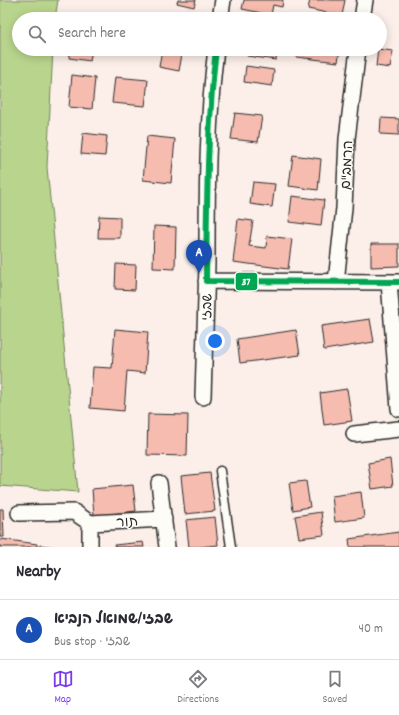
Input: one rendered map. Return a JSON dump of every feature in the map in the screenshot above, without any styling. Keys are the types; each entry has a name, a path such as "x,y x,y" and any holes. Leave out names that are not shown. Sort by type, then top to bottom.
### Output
{"street":[{"path":"221,12 223,0"},
{"path":"363,12 365,0"},
{"name":"שבזי","path":"203,397 208,158 212,77 215,56"},
{"name":"הרמב\"ם","path":"336,282 344,208 347,139 357,56"},
{"path":"206,281 394,282 399,409"},
{"path":"354,434 399,429"},
{"path":"159,483 167,547"},
{"path":"19,513 74,512 90,523 90,547"},
{"name":"תור","path":"90,523 164,519"}],"lane":[{"path":"220,471 231,547"}],"green space":[{"path":"0,0 58,0 56,12 12,12 12,56 53,56 47,167 78,492 0,486"}],"building":[{"path":"178,0 196,0 194,7 177,3"},
{"path":"244,0 283,0 282,7 273,5 272,12 256,12 242,9"},
{"path":"310,0 345,0 343,12 323,12 308,9"},
{"path":"387,50 393,51 390,68 376,66 377,56 387,56"},
{"path":"69,56 91,56 90,61 69,58"},
{"path":"161,56 182,56 179,71 159,67"},
{"path":"247,56 276,56 276,60"},
{"path":"296,56 339,56 338,62"},
{"path":"246,66 274,70 272,86 244,82"},
{"path":"72,75 95,78 92,109 69,107"},
{"path":"115,77 148,80 145,106 112,103"},
{"path":"235,113 262,116 258,142 231,139"},
{"path":"381,118 399,119 399,135 380,134"},
{"path":"83,133 107,136 105,156 81,154"},
{"path":"147,136 175,139 171,183 143,180"},
{"path":"293,155 321,159 318,190 289,186"},
{"path":"253,182 275,184 272,207 250,204"},
{"path":"292,196 324,200 321,226 289,222"},
{"path":"99,216 120,217 120,238 98,238"},
{"path":"238,219 253,221 249,246 266,248 267,236 292,239 288,269 233,262"},
{"path":"154,226 176,227 175,269 153,268"},
{"path":"371,244 399,244 399,266 371,267"},
{"path":"116,264 136,265 135,290 115,289"},
{"path":"370,319 374,342 324,350 321,326"},
{"path":"115,329 148,332 145,373 127,371 124,411 90,408 93,367 112,368"},
{"path":"296,330 300,355 240,363 237,339"},
{"path":"347,389 352,421 324,425 320,393"},
{"path":"148,414 188,415 187,456 147,455"},
{"path":"390,459 393,486 372,489 368,463"},
{"path":"210,473 215,511 185,514 181,476"},
{"path":"306,481 310,507 293,510 289,483"},
{"path":"133,485 136,511 94,516 92,489"},
{"path":"361,492 364,518 335,522 332,496"},
{"path":"0,509 3,509 4,537 0,537"},
{"path":"321,512 324,535 299,538 295,516"},
{"path":"215,517 218,545 189,547 186,520"},
{"path":"399,532 399,547 350,547 349,539"},
{"path":"1,539 37,544 37,547 0,547"},
{"path":"143,542 144,547 115,547 114,545"},
{"path":"40,545 56,547 39,547"}],"transit line":[{"name":"37","path":"215,56 209,136 206,281 399,282"}],"place":[{"name":"שבזי/שמואל הנביא","path":"199,273"}]}
